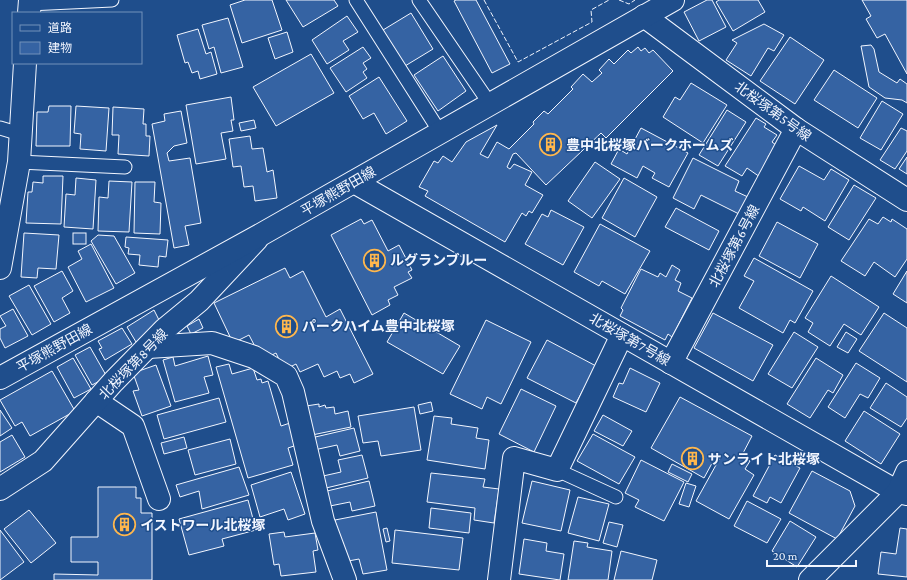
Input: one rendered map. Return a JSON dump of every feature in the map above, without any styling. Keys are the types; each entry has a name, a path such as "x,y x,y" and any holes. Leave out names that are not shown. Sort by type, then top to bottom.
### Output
{"street":[{"name":"平塚熊野田線","path":"0,378 262,234 673,0"},
{"name":"北桜塚第5号線","path":"644,16 796,129 907,200"},
{"path":"0,268 19,162 10,131 25,64"},
{"name":"北桜塚第6号線","path":"672,363 796,129"},
{"name":"北桜塚第7号線","path":"354,182 902,493"},
{"name":"北桜塚第8号線","path":"0,489 43,461 113,382 165,329 199,301 262,234"},
{"path":"499,580 514,458 557,470 622,335"},
{"path":"148,347 212,343 254,357 286,376 293,392 323,521 345,580"},
{"path":"96,401 133,426 160,499"},
{"path":"810,580 902,493 907,472"}],"lane":[{"path":"29,6 112,0"},
{"path":"356,0 440,132"},
{"path":"419,0 490,104"},
{"path":"19,162 125,167"},
{"path":"557,470 616,497"}],"building":[{"path":"245,0 272,0 282,30 242,43 230,5"},
{"path":"286,0 334,0 338,6 303,27"},
{"path":"476,0 510,64 492,73 454,1"},
{"path":"707,0 712,0 726,27 699,41 684,12"},
{"path":"719,0 758,0 765,12 733,31 716,2"},
{"path":"862,0 907,0 907,74 885,34 877,38 866,19 871,16"},
{"path":"411,13 433,49 405,66 383,30"},
{"path":"347,16 358,32 343,41 349,50 327,64 312,40"},
{"path":"228,18 243,67 221,73 214,47 209,49 202,25"},
{"path":"764,24 784,35 774,51 768,48 751,76 726,60 737,43 732,40"},
{"path":"198,29 206,54 211,52 217,74 200,79 198,71 192,73 188,62 185,63 177,35"},
{"path":"287,32 293,52 275,59 268,38"},
{"path":"790,37 824,60 795,104 760,81"},
{"path":"871,45 874,49 879,72 897,83 900,79 907,84 907,103 902,100 885,98 869,87 861,46"},
{"path":"363,47 371,58 363,63 367,69 363,72 367,78 346,92 330,68"},
{"name":"豊中北桜塚バークホームズ","path":"638,47 641,51 645,48 649,53 653,50 673,71 606,138 601,133 546,185 516,153 513,154 507,167 510,169 514,164 532,172 525,185 543,195 532,213 529,211 526,216 522,213 505,242 425,196 428,191 419,187 434,161 438,163 443,156 452,162 466,142 497,125 480,154 488,158 497,142 509,149 534,124 533,122 544,111 548,114 573,89 571,87 583,74 592,82 602,73 599,70 609,59 614,64 628,50 631,53"},
{"path":"311,54 334,93 276,126 253,87"},
{"path":"443,56 466,91 438,111 414,75"},
{"path":"834,70 877,98 858,128 814,100"},
{"path":"379,77 407,121 386,134 374,113 363,119 349,96"},
{"path":"691,83 727,105 703,143 663,117 675,97 680,100"},
{"path":"231,97 234,120 231,120 233,131 221,133 226,159 196,164 186,105"},
{"path":"882,101 903,114 881,150 860,138"},
{"path":"49,106 71,106 70,146 36,146 37,112 48,112"},
{"path":"76,106 109,108 106,151 80,149 81,134 74,133"},
{"path":"113,107 144,109 143,124 146,124 146,136 150,136 149,156 118,154 119,135 112,135"},
{"path":"727,110 746,122 718,166 699,155"},
{"path":"181,111 187,143 174,146 167,153 169,161 190,158 201,223 185,226 189,245 174,248 152,124 165,121 164,114"},
{"path":"756,118 766,124 764,127 777,135 772,142 776,145 768,157 772,159 760,177 747,168 742,176 725,166"},
{"path":"254,120 256,128 241,131 239,123"},
{"path":"641,128 688,153 669,187 652,178 655,173 643,166 637,178 611,164 619,149 627,154"},
{"path":"901,128 907,131 907,151 895,169 880,160"},
{"path":"250,136 252,149 263,148 267,172 273,170 277,198 255,201 253,186 244,187 241,166 233,167 229,139"},
{"path":"907,157 907,174 899,169"},
{"path":"693,158 739,181 735,191 748,197 739,214 701,195 694,209 673,198"},
{"path":"595,162 620,179 592,218 568,201"},
{"path":"799,166 824,180 831,169 849,180 825,221 803,207 801,211 780,199"},
{"path":"43,176 63,176 61,224 26,223 28,192 32,192 33,182 43,183"},
{"path":"76,178 96,180 93,229 64,227 66,194 75,195"},
{"path":"624,178 657,197 635,237 602,218"},
{"path":"109,181 132,182 129,232 98,231 99,197 108,198"},
{"path":"135,182 155,182 154,202 161,203 160,234 134,233"},
{"path":"854,185 876,198 849,240 828,227"},
{"path":"676,208 719,231 709,250 665,227"},
{"path":"551,210 584,227 563,265 525,244 542,214 548,217"},
{"path":"883,217 891,222 892,219 907,229 907,259 895,277 874,262 865,276 841,261 869,219 878,224"},
{"name":"ルグランブルー","path":"361,219 364,224 372,220 388,251 399,245 412,270 408,272 412,278 394,287 398,295 388,300 390,305 372,315 331,235"},
{"path":"777,222 818,244 800,278 759,256"},
{"path":"600,224 650,251 625,294 602,281 599,286 574,272"},
{"path":"24,233 59,235 56,269 38,268 37,278 21,277"},
{"path":"73,233 86,233 86,244 73,244"},
{"path":"98,235 114,236 135,273 116,284 91,241"},
{"path":"126,237 168,240 166,257 159,256 158,267 139,265 140,255 128,254 129,248 125,247"},
{"path":"91,244 114,288 86,302 68,267 82,259 78,251"},
{"path":"754,258 813,291 795,323 790,320 783,333 739,308 754,281 744,276"},
{"path":"672,265 680,270 675,280 681,283 678,291 692,298 672,337 668,334 665,340 620,316 623,310 621,308 641,269 658,277 660,273 666,277"},
{"name":"パークハイム豊中北桜塚","path":"285,268 290,278 303,271 326,317 340,309 373,374 354,383 350,374 340,378 337,371 324,377 318,364 300,372 296,364 284,370 276,353 262,360 249,335 233,343 214,303"},
{"path":"62,271 73,291 62,298 70,313 54,322 34,286"},
{"path":"907,271 907,303 893,294"},
{"path":"831,276 879,307 861,335 844,324 830,346 808,332 813,323 805,318"},
{"path":"29,285 51,324 32,335 9,296"},
{"path":"13,309 28,336 5,348 0,338 0,329 6,326 0,316"},
{"path":"154,310 159,320 136,342 127,327"},
{"path":"404,313 460,346 443,374 387,342"},
{"path":"713,313 773,345 753,381 694,348"},
{"path":"884,313 907,328 907,382 859,351"},
{"path":"199,319 203,328 191,334 187,326"},
{"path":"486,320 531,342 501,404 487,397 482,409 450,394"},
{"path":"122,328 132,344 105,360 99,349 102,348 98,341"},
{"path":"794,332 818,347 792,388 768,374"},
{"path":"846,332 857,339 848,353 837,347"},
{"path":"547,340 596,366 576,403 527,378"},
{"path":"90,347 107,377 92,385 75,355"},
{"path":"208,356 213,375 204,377 209,393 175,402 163,360 173,357 175,366"},
{"path":"73,358 91,389 74,398 57,367"},
{"path":"816,358 843,375 833,393 828,390 810,418 787,404"},
{"path":"856,363 880,378 868,398 860,394 845,418 828,407"},
{"path":"229,364 232,374 253,368 257,380 261,379 262,383 268,381 281,426 290,423 297,445 288,448 293,465 248,478 216,367"},
{"path":"156,365 171,406 142,416 133,391 139,390 133,373"},
{"path":"630,368 660,383 646,412 613,397 619,383 623,384"},
{"path":"52,371 75,411 30,436 22,422 15,426 0,400"},
{"path":"886,383 907,397 907,418 901,427 870,408"},
{"path":"521,389 556,406 534,452 499,434"},
{"name":"サンライト北桜塚","path":"680,397 752,436 741,457 750,461 745,469 754,475 729,519 696,501 721,456 717,454 704,478 651,448"},
{"path":"219,398 226,422 164,439 157,415"},
{"path":"431,402 433,411 420,414 418,405"},
{"path":"319,404 319,407 325,405 326,408 334,407 335,414 348,411 351,427 312,435 306,406"},
{"path":"414,407 421,450 381,456 378,441 363,443 358,416"},
{"path":"0,410 12,428 0,436"},
{"path":"864,411 900,434 881,464 845,441"},
{"path":"603,415 632,431 623,446 594,431"},
{"path":"434,416 452,418 451,424 478,428 476,438 489,440 485,469 427,460"},
{"path":"354,428 360,451 340,456 337,445 314,450 311,438"},
{"path":"593,434 635,457 619,484 577,461"},
{"path":"12,435 25,457 0,472 0,442"},
{"path":"184,437 187,448 164,454 161,443"},
{"path":"230,439 236,464 195,475 188,450"},
{"path":"362,455 368,478 326,488 323,476 341,472 338,460"},
{"path":"775,455 800,468 781,503 770,497 767,503 753,496"},
{"path":"641,460 684,482 664,521 635,507 639,500 625,493"},
{"path":"672,464 692,474 688,482 668,472"},
{"path":"239,467 249,495 202,509 199,491 180,497 176,485"},
{"path":"812,471 850,491 855,506 837,539 789,513"},
{"path":"291,472 305,514 288,520 284,509 260,517 251,485"},
{"path":"431,473 485,479 483,487 499,489 494,523 474,520 475,508 427,502"},
{"path":"369,481 375,506 352,511 350,502 330,506 327,491"},
{"path":"532,481 570,490 561,531 522,523"},
{"path":"686,483 696,486 689,507 679,504"},
{"name":"イストワール北桜塚","path":"98,487 136,487 136,498 141,498 141,513 152,513 152,580 54,580 54,574 98,575 98,562 71,562 71,537 98,537"},
{"path":"578,497 609,504 599,541 568,533"},
{"path":"248,500 256,530 222,539 224,546 189,555 179,519"},
{"path":"747,501 781,519 767,543 734,526"},
{"path":"431,508 471,513 469,533 429,528"},
{"path":"29,510 56,543 31,563 4,529"},
{"path":"376,512 387,570 363,574 359,559 343,562 335,520"},
{"path":"790,521 816,537 797,567 772,551"},
{"path":"609,522 623,525 617,547 603,543"},
{"path":"387,528 390,541 386,542 383,529"},
{"path":"900,528 907,529 907,577 878,574 881,552 896,554"},
{"path":"0,530 24,562 0,580"},
{"path":"395,530 463,538 459,570 392,563"},
{"path":"284,532 285,537 315,533 318,550 313,551 316,572 281,576 279,564 274,565 269,534"},
{"path":"524,539 547,543 546,551 564,554 560,580 519,574"},
{"path":"574,541 588,543 587,547 612,551 608,580 568,580"},
{"path":"621,551 657,560 652,580 614,580"}],"fence":[{"path":"484,0 518,62 592,22 591,10 609,0"},
{"path":"619,0 629,4 635,0"}],"place":[{"name":"豊中北桜塚バークホームズ","path":"550,145"},
{"name":"ルグランブルー","path":"375,260"},
{"name":"パークハイム豊中北桜塚","path":"287,326"},
{"name":"サンライト北桜塚","path":"692,459"},
{"name":"イストワール北桜塚","path":"125,525"}]}
